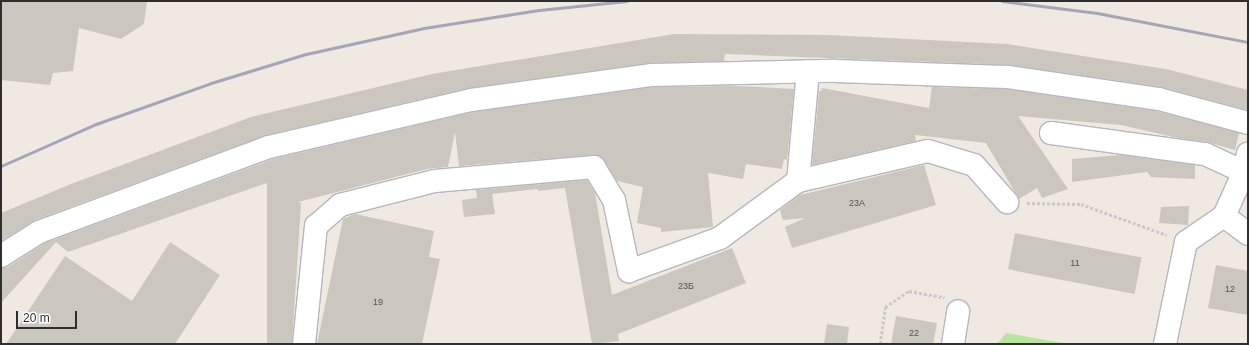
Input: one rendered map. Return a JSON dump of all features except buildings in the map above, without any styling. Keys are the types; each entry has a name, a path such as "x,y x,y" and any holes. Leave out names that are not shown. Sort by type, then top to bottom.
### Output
{"street":[{"path":"798,181 808,71"},
{"path":"1,256 39,232 269,147 471,100 652,75 834,71 1008,77 1159,99 1248,123"},
{"path":"1051,133 1205,154 1244,174 1224,216 1184,249 1165,344"},
{"path":"304,344 316,226 340,205 435,181 594,167 614,200 629,271 720,238 798,181 928,151 974,166 1007,202"},
{"path":"1224,216 1248,234"},
{"path":"953,344 958,311"}],"path":[{"path":"1007,202 1080,204 1184,249"},
{"path":"880,344 885,307 909,291 943,296 958,311"}],"green space":[{"path":"1006,333 1069,344 997,344"}],"railway":[{"path":"1,166 96,124 211,83 306,54 424,28 539,10 627,1"},
{"path":"1002,1 1097,13 1248,42"}]}
